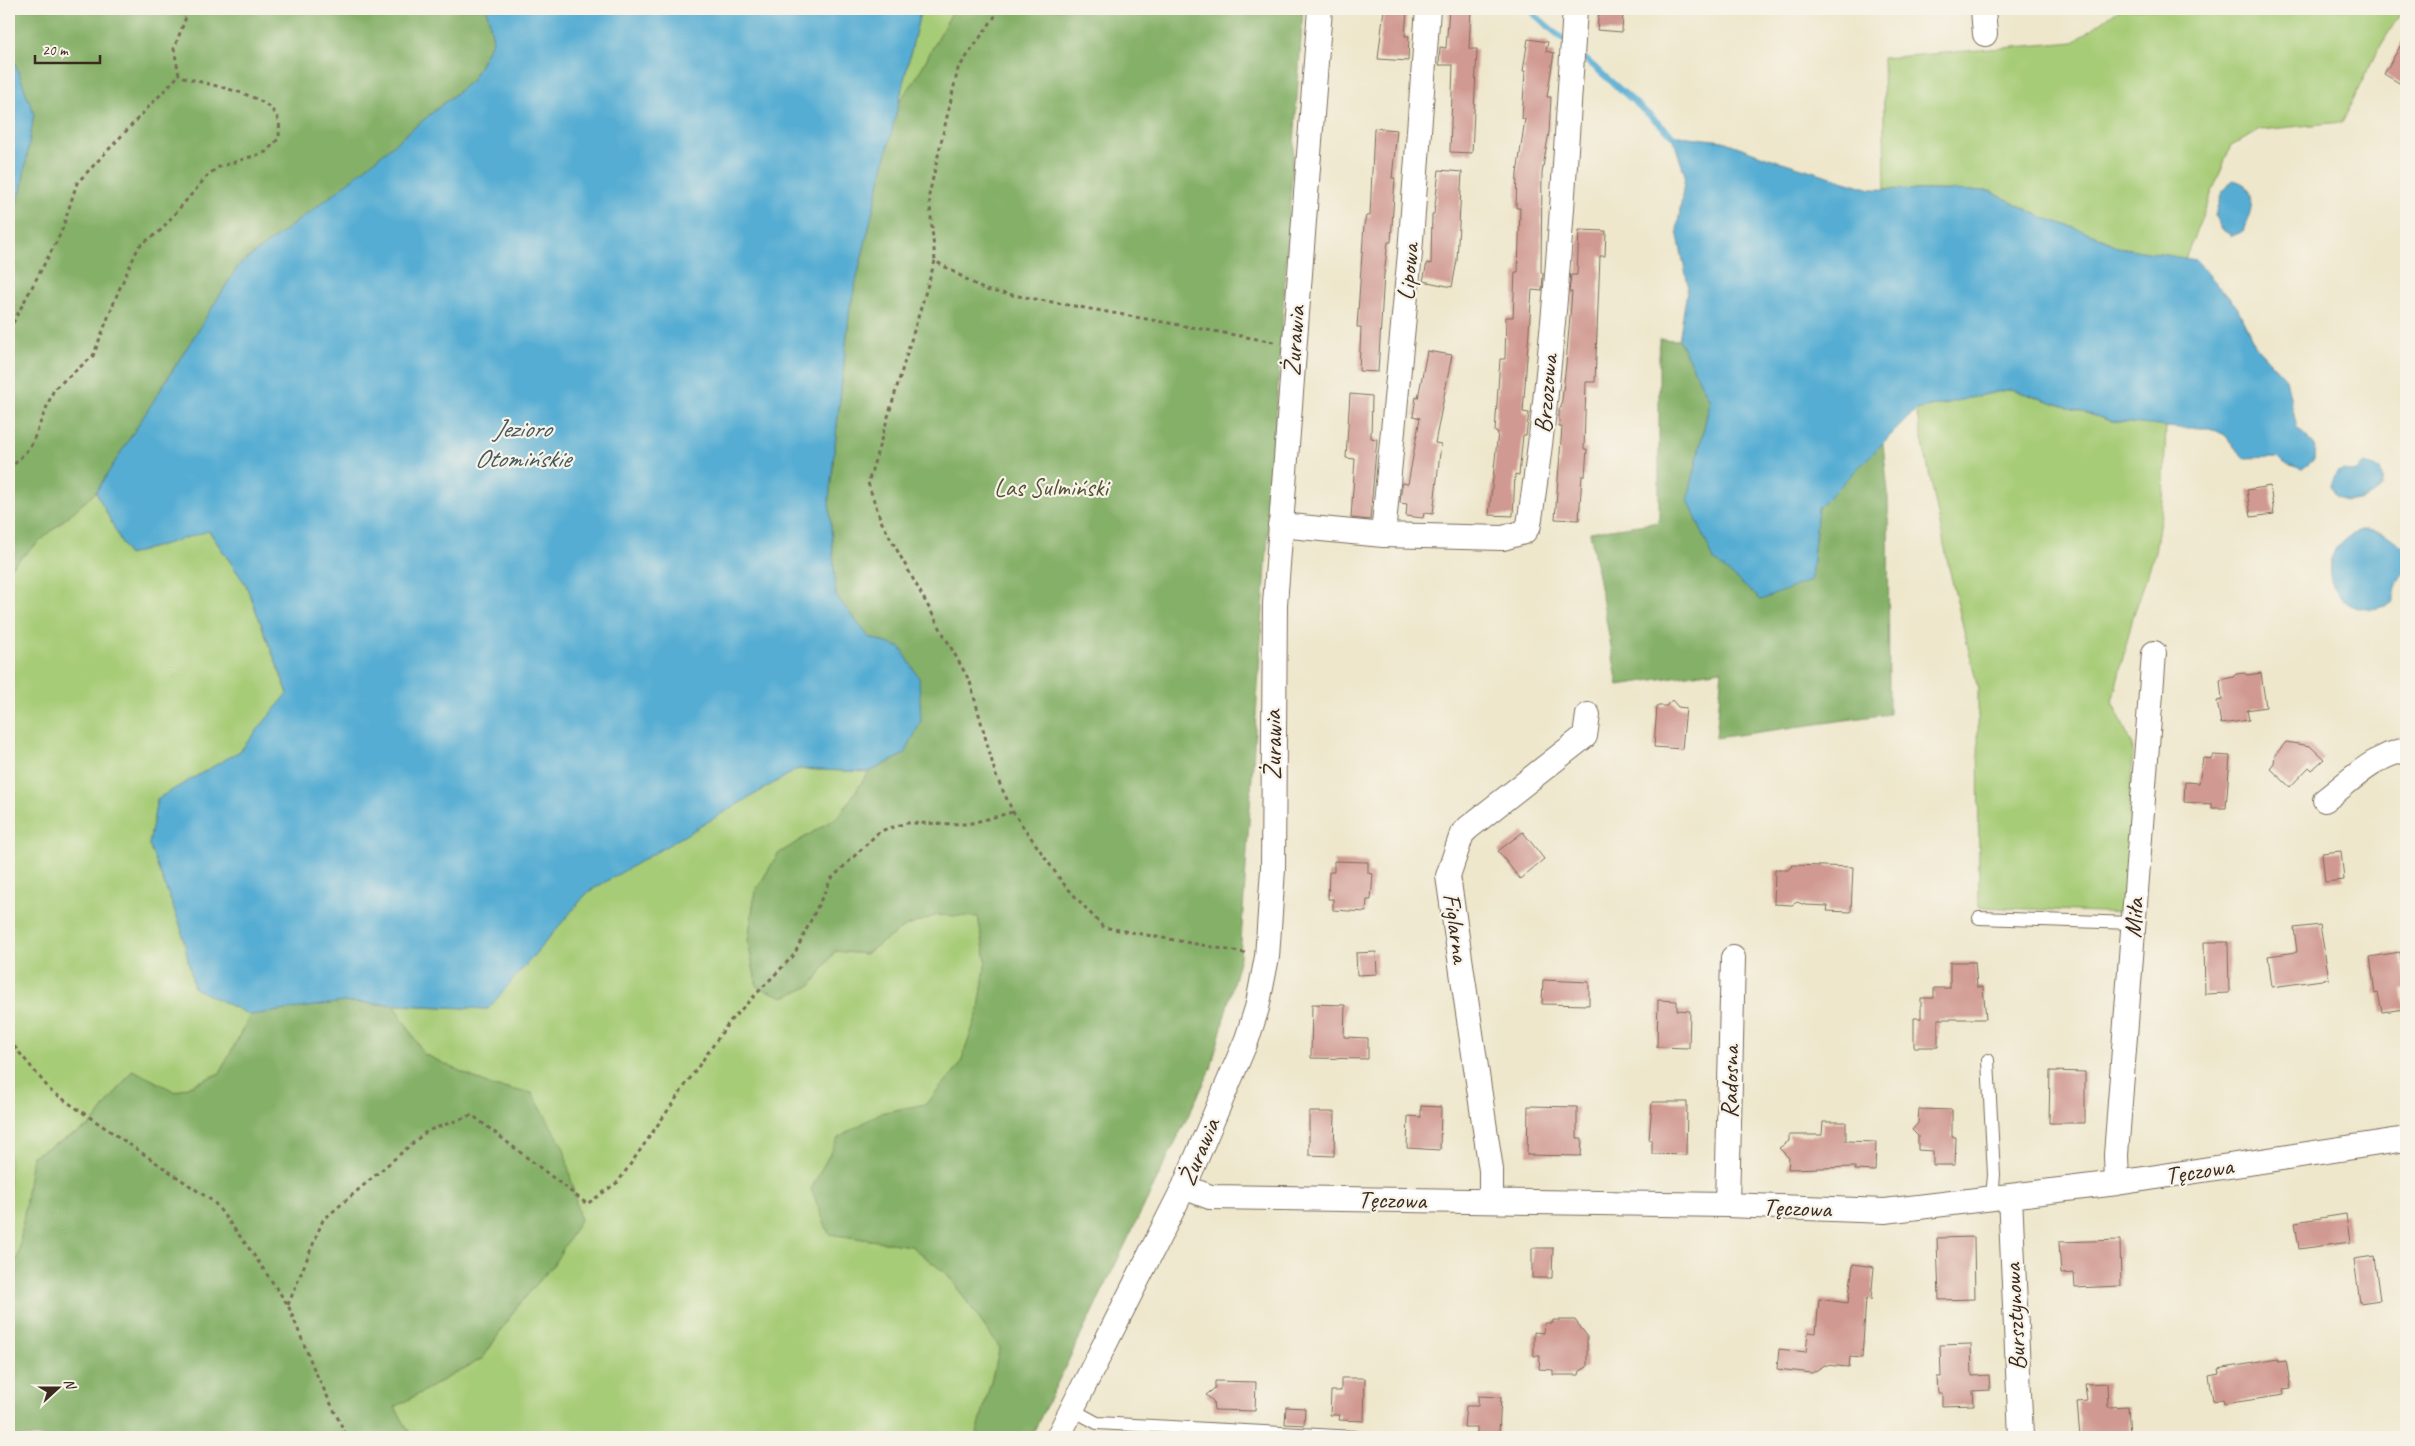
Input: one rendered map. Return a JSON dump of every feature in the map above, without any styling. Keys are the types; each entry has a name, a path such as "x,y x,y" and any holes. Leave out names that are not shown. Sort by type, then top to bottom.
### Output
{"street":[{"name":"Żurawia","path":"1058,1437 1184,1187 1247,1039 1257,1008 1267,957 1273,869 1275,604 1320,9"},
{"name":"Lipowa","path":"1383,535 1410,254 1428,9"},
{"name":"Brzozowa","path":"1280,525 1383,535 1503,538 1524,532 1529,524 1542,434 1564,180 1575,9"},
{"path":"1984,9 1986,34"},
{"name":"Miła","path":"2117,1183 2116,1155 2154,652"},
{"name":"Figlarna","path":"1491,1201 1492,1170 1448,876 1462,834 1585,736 1588,715"},
{"path":"2325,800 2381,757 2392,752 2406,750"},
{"name":"Radosna","path":"1727,1205 1733,958"},
{"name":"Tęczowa","path":"1184,1187 1210,1197 1727,1205 1885,1211 2117,1183 2406,1139"},
{"name":"Bursztynowa","path":"2001,1197 2021,1437"}],"lane":[{"path":"1979,918 2133,922"},
{"path":"1988,1060 1994,1175 2001,1197"},
{"path":"1072,1410 1097,1423 1355,1437"}],"path":[{"path":"179,75 174,49 189,9"},
{"path":"1000,9 958,69 930,195 934,261 868,483 881,521 970,682 996,776 1013,812 1062,882 1103,927 1267,957"},
{"path":"9,330 61,233 77,183 179,75"},
{"path":"9,470 31,446 54,389 93,356 118,292 139,246 159,232 209,174 219,167 266,152 279,138 279,122 267,106 234,90 194,82 179,75"},
{"path":"934,261 985,290 1294,346"},
{"path":"288,1305 323,1220 427,1131 472,1115 587,1204 618,1182 730,1021 794,955 831,879 880,831 907,823 968,824 1013,812"},
{"path":"9,1040 51,1091 214,1202 288,1305 314,1369 347,1437"}],"green space":[{"path":"9,9 292,9 304,12 321,9 487,9 493,40 472,80 335,193 239,265 96,492 9,568 9,219 21,192 34,114 9,47"},
{"path":"921,9 954,9 914,82 899,101"},
{"name":"Las Sulmiński","path":"954,9 1303,9 1240,957 1211,1069 1031,1437 976,1437 1000,1348 948,1275 911,1246 829,1234 811,1189 838,1138 880,1113 926,1104 960,1065 979,1009 986,960 978,917 937,915 904,927 865,954 835,951 811,986 784,997 757,987 748,941 755,892 778,854 839,816 869,772 905,754 901,648 869,637 836,596 829,499 850,307 899,101 914,82"},
{"path":"2119,9 2403,9 2375,55 2342,122 2260,130 2231,145 2185,259 2118,247 2093,234 2042,217 1990,191 1885,189 1883,58 2074,42"},
{"path":"1659,339 1679,340 1710,401 1688,500 1811,580 1818,508 1883,443 1888,493 1889,714 1716,738 1722,670 1618,685 1590,532 1659,522"},
{"path":"2010,389 2111,421 2166,426 2163,501 2155,552 2133,617 2112,702 2133,746 2125,913 1979,907 1978,689 1949,568 1916,410"},
{"path":"96,492 128,555 208,530 246,585 288,694 240,751 157,799 149,845 181,927 194,988 250,1015 220,1073 175,1092 133,1070 90,1126 32,1156 18,1259 9,1263 9,568"},
{"path":"798,769 869,772 839,816 778,854 755,892 748,941 757,987 811,986 835,951 865,954 904,927 937,915 978,916 986,960 979,1009 960,1065 926,1104 880,1113 829,1234 911,1246 948,1275 1000,1348 976,1437 412,1437 395,1407 483,1358 516,1308 554,1264 532,1093 491,1086 424,1054 394,1005 488,1009 588,892"},
{"path":"343,1002 394,1005 424,1054 491,1086 532,1093 564,1148 580,1220 554,1264 516,1308 483,1358 395,1407 412,1437 9,1437 9,1263 18,1259 32,1156 90,1126 133,1070 176,1092 220,1073 250,1015"}],"water":[{"name":"Jezioro Otomińskie","path":"487,9 921,9 850,307 829,499 836,596 869,637 901,648 919,678 921,721 905,754 869,772 798,769 588,892 488,1009 343,1002 250,1015 194,988 181,927 149,845 157,799 240,751 288,693 246,585 209,531 128,555 96,492 239,265 335,193 472,80 493,40"},
{"path":"9,47 34,114 21,192 9,219"},
{"path":"1672,135 1723,141 1769,158 1871,189 1990,191 2042,217 2093,234 2118,247 2196,260 2237,307 2256,347 2286,379 2297,428 2315,445 2314,460 2302,469 2284,463 2278,457 2243,458 2225,435 2210,428 2177,428 2111,421 2010,389 1916,410 1818,508 1811,580 1761,600 1714,560 1688,500 1710,401 1679,340 1688,285 1677,231 1685,175"},
{"path":"2233,180 2242,183 2248,188 2252,200 2244,231 2232,236 2221,229 2215,216 2221,194"},
{"path":"2367,463 2380,470 2382,485 2379,490 2368,497 2347,502 2335,496 2331,485 2337,472 2343,470 2348,472 2357,471 2361,465"},
{"path":"2364,530 2380,533 2394,540 2404,551 2406,558 2406,567 2397,584 2392,603 2371,609 2354,606 2341,597 2332,584 2330,569 2334,553 2345,539"}],"building":[{"path":"1384,9 1407,9 1405,36 1409,36 1408,61 1378,59"},
{"path":"1449,9 1471,9 1469,49 1477,49 1472,153 1450,152 1453,65 1439,65 1440,47 1446,48"},
{"path":"1599,11 1623,13 1622,32 1597,30"},
{"path":"2406,36 2406,87 2384,74"},
{"path":"1528,39 1548,42 1546,51 1554,53 1547,97 1551,97 1549,132 1542,173 1542,291 1532,290 1523,412 1529,413 1526,435 1523,435 1519,475 1515,474 1513,516 1489,515 1498,432 1495,432 1500,359 1505,359 1506,317 1513,317 1515,272 1518,272 1520,208 1516,208 1517,174 1525,119 1522,119 1525,71 1523,71"},
{"path":"1374,128 1397,130 1392,178 1395,178 1391,242 1388,242 1384,274 1378,372 1359,371 1361,327 1357,327 1364,225 1366,216 1370,216"},
{"path":"1439,170 1462,172 1457,260 1452,287 1423,281 1427,263 1431,264 1432,214 1434,214"},
{"path":"1579,230 1606,231 1605,256 1600,256 1595,382 1586,382 1584,449 1587,449 1585,476 1582,476 1579,520 1555,519 1562,427 1559,427 1559,408 1561,408 1566,364 1572,292 1569,292 1571,275 1577,275"},
{"path":"1427,351 1452,355 1435,443 1441,444 1433,514 1424,513 1423,518 1406,516 1407,504 1400,503 1402,483 1408,484 1420,418 1413,416"},
{"path":"1350,394 1372,396 1371,438 1377,439 1370,520 1351,518 1355,459 1346,458"},
{"path":"2270,486 2274,514 2251,517 2247,490"},
{"path":"2244,673 2247,675 2261,673 2266,707 2247,710 2249,720 2221,724 2217,701 2222,700 2220,680"},
{"path":"1672,700 1678,707 1686,708 1682,749 1654,747 1657,706 1666,706"},
{"path":"2286,742 2310,746 2324,759 2312,770 2309,767 2290,787 2270,768 2274,763 2275,755"},
{"path":"2213,755 2230,756 2226,808 2212,808 2212,804 2184,802 2185,782 2199,783 2203,758 2213,759"},
{"path":"1523,832 1544,859 1520,879 1498,851"},
{"path":"2341,851 2344,880 2325,882 2322,853"},
{"path":"1334,861 1368,862 1368,873 1373,874 1371,900 1367,900 1366,912 1333,910 1333,899 1328,899 1329,872 1334,872"},
{"path":"1793,865 1853,867 1851,912 1827,911 1828,906 1805,905 1797,902 1792,905 1774,904 1775,870 1788,870"},
{"path":"2320,925 2329,979 2272,987 2268,956 2297,952 2294,928"},
{"path":"2204,942 2228,942 2229,993 2205,994"},
{"path":"1376,952 1377,974 1357,975 1356,953"},
{"path":"2400,952 2406,989 2402,990 2405,1009 2382,1012 2378,993 2375,994 2370,957"},
{"path":"1950,962 1975,962 1977,987 1983,987 1986,1019 1938,1019 1938,1047 1914,1047 1914,1018 1921,1018 1921,998 1934,998 1934,988 1950,988"},
{"path":"1543,980 1589,982 1589,1005 1542,1004"},
{"path":"1658,1000 1677,1001 1677,1010 1690,1011 1689,1048 1657,1047"},
{"path":"1312,1004 1345,1005 1344,1037 1368,1038 1368,1059 1311,1058"},
{"path":"2050,1071 2085,1072 2085,1123 2049,1123"},
{"path":"1652,1102 1687,1102 1686,1155 1652,1154 1652,1140 1649,1140"},
{"path":"1421,1106 1441,1107 1440,1150 1407,1148 1408,1116 1421,1117"},
{"path":"1528,1106 1577,1107 1577,1138 1582,1138 1581,1156 1527,1155"},
{"path":"1919,1109 1952,1110 1952,1137 1956,1137 1955,1165 1933,1165 1933,1151 1918,1150 1918,1136 1912,1130 1918,1123"},
{"path":"1309,1112 1335,1112 1334,1156 1309,1155"},
{"path":"1823,1122 1846,1122 1846,1141 1876,1142 1875,1171 1855,1170 1855,1167 1788,1169 1789,1158 1779,1148 1789,1141 1789,1135 1822,1135"},
{"path":"2346,1214 2350,1242 2299,1249 2295,1222"},
{"path":"1974,1237 1975,1299 1939,1300 1937,1238"},
{"path":"2120,1240 2121,1286 2075,1288 2074,1273 2061,1274 2059,1242"},
{"path":"1532,1248 1553,1248 1552,1278 1532,1278"},
{"path":"2374,1256 2380,1300 2360,1303 2354,1259"},
{"path":"1853,1264 1874,1267 1871,1300 1866,1299 1862,1358 1850,1357 1849,1367 1825,1365 1812,1373 1777,1369 1779,1349 1806,1352 1808,1332 1816,1333 1819,1299 1848,1303"},
{"path":"1553,1320 1575,1320 1587,1336 1587,1367 1580,1371 1579,1375 1553,1375 1553,1370 1539,1369 1540,1356 1534,1356 1534,1332 1544,1333 1545,1323 1553,1323"},
{"path":"1971,1344 1972,1376 1989,1375 1990,1390 1973,1391 1974,1405 1942,1406 1942,1393 1938,1393 1937,1377 1941,1377 1940,1345"},
{"path":"2278,1359 2278,1362 2286,1361 2291,1388 2283,1389 2284,1395 2224,1404 2223,1399 2213,1401 2209,1375 2219,1373 2218,1369"},
{"path":"1341,1378 1365,1378 1364,1421 1339,1420 1340,1415 1330,1415 1331,1391 1341,1391"},
{"path":"1215,1381 1256,1382 1255,1411 1214,1410 1213,1401 1206,1395 1215,1388"},
{"path":"2107,1383 2108,1407 2128,1406 2130,1435 2080,1437 2077,1402 2087,1401 2085,1384"},
{"path":"1478,1396 1501,1397 1499,1434 1477,1433 1477,1427 1464,1427 1466,1406 1478,1406"},
{"path":"1286,1407 1305,1408 1304,1425 1285,1424"}],"waterway":[{"path":"1528,9 1565,41"},
{"path":"1582,56 1672,135"}]}
